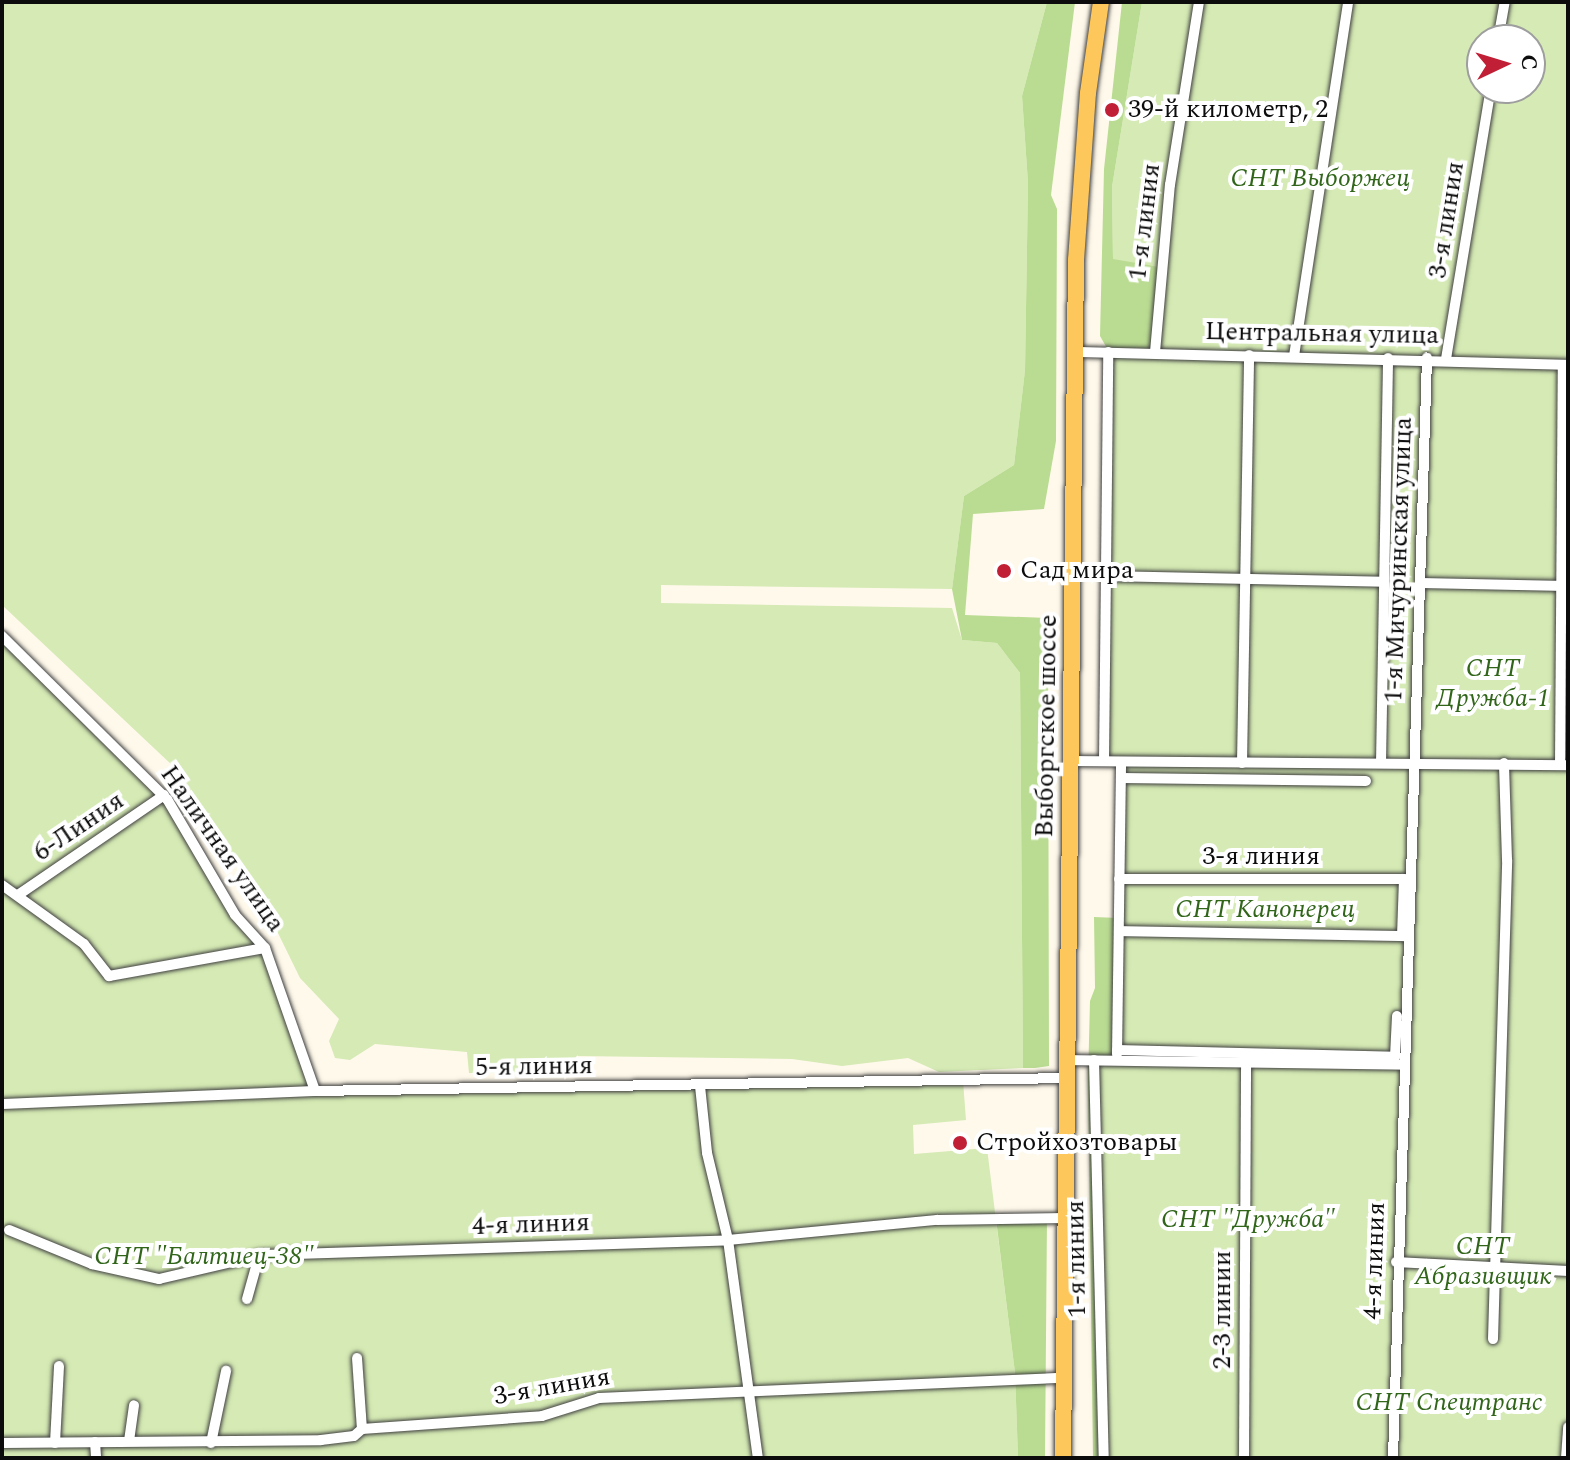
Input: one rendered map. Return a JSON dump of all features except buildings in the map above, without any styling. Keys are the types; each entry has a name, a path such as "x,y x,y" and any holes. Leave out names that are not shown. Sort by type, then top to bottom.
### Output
{"main road":[{"name":"Выборгское шоссе","path":"1067,1060 1075,352 1081,163 1101,2"},
{"path":"1063,1458 1067,1060"}],"street":[{"name":"1-я линия","path":"1155,352 1170,185 1199,2"},
{"path":"1294,356 1348,2"},
{"path":"1501,24 1505,2"},
{"name":"3-я линия","path":"1446,359 1488,104"},
{"name":"Центральная улица","path":"1075,352 1427,358 1565,365"},
{"path":"1104,761 1108,352"},
{"path":"1242,763 1248,580 1249,355"},
{"path":"1381,763 1388,358"},
{"name":"1-я Мичуринская улица","path":"1407,936 1416,763 1427,358"},
{"path":"1070,761 1564,764 1565,365"},
{"path":"1105,576 1384,582"},
{"path":"1421,583 1565,586"},
{"name":"Наличная улица","path":"2,636 164,795 235,915 265,948 315,1091"},
{"path":"1117,1055 1121,762"},
{"path":"1493,1339 1507,860 1504,763"},
{"path":"1121,778 1366,781"},
{"name":"6-Линия","path":"18,895 164,795"},
{"name":"3-я линия","path":"1119,879 1404,879 1407,936"},
{"path":"2,885 84,944 109,976 265,948"},
{"path":"1119,931 1407,936"},
{"name":"4-я линия","path":"1393,1458 1407,936"},
{"path":"1067,1060 1094,1060 1117,1055 1395,1057 1397,1016"},
{"path":"1117,1055 1246,1066 1405,1065"},
{"name":"1-я линия","path":"1094,1060 1104,1458"},
{"name":"2-3 линии","path":"1244,1458 1246,1066"},
{"name":"5-я линия","path":"2,1104 315,1091 1066,1078"},
{"path":"700,1086 707,1153 728,1240 758,1458"},
{"name":"4-я линия","path":"9,1230 92,1264 159,1279 259,1256 728,1240 937,1220 1065,1218"},
{"path":"247,1299 259,1256"},
{"path":"1396,1262 1568,1271"},
{"path":"357,1358 362,1429"},
{"path":"55,1443 59,1366"},
{"path":"211,1443 226,1371"},
{"name":"3-я линия","path":"2,1443 321,1440 354,1436 362,1429 542,1416 599,1398 1063,1378"},
{"path":"129,1441 134,1405"},
{"path":"1566,1458 1568,1427"},
{"path":"95,1442 96,1458"}],"green space":[{"path":"2,2 1047,2 1022,96 1028,183 1025,370 1014,465 964,496 952,589 661,585 661,603 952,608 962,640 997,643 1020,673 1023,1068 939,1072 908,1058 842,1066 792,1059 577,1056 562,1077 539,1078 536,1072 469,1073 467,1052 375,1044 350,1060 335,1058 329,1041 339,1019 300,978 253,882 183,787 173,766 2,605"},
{"path":"1047,2 1075,2 1051,195 1057,209 1056,441 1044,509 973,514 965,615 1048,618 1049,1066 1023,1068 1020,673 997,643 962,640 952,589 964,496 1014,465 1025,370 1028,183 1022,96"},
{"path":"1122,2 1142,2 1112,187 1113,259 1160,267 1152,352 1108,350 1100,336 1104,169"},
{"path":"1142,2 1568,2 1568,1458 1104,1458 1095,1060 1118,1060 1122,763 1106,761 1108,350 1160,267 1113,260 1112,187"},
{"name":"СНТ \"Балтиец-38\"","path":"2,636 164,795 234,916 265,948 315,1091 963,1081 966,1120 913,1125 914,1154 987,1148 1015,1373 1018,1458 2,1458"},
{"path":"1094,917 1119,918 1118,1060 1096,1060 1104,1458 1093,1458 1088,1080 1090,1001 1095,988"},
{"path":"1047,1218 1045,1458 1018,1458 1015,1373 996,1219"}],"place":[{"name":"39-й километр, 2","path":"1112,110"},
{"name":"Сад мира","path":"1004,571"},
{"name":"Стройхозтовары","path":"960,1143"}],"park label":[{"name":"СНТ Выборжец","path":"1320,179"},
{"name":"СНТ Дружба-1","path":"1493,684"},
{"name":"СНТ Канонерец","path":"1265,910"},
{"name":"СНТ \"Дружба\"","path":"1248,1220"},
{"name":"СНТ Абразивщик","path":"1483,1262"},
{"name":"СНТ Спецтранс","path":"1449,1403"}]}
